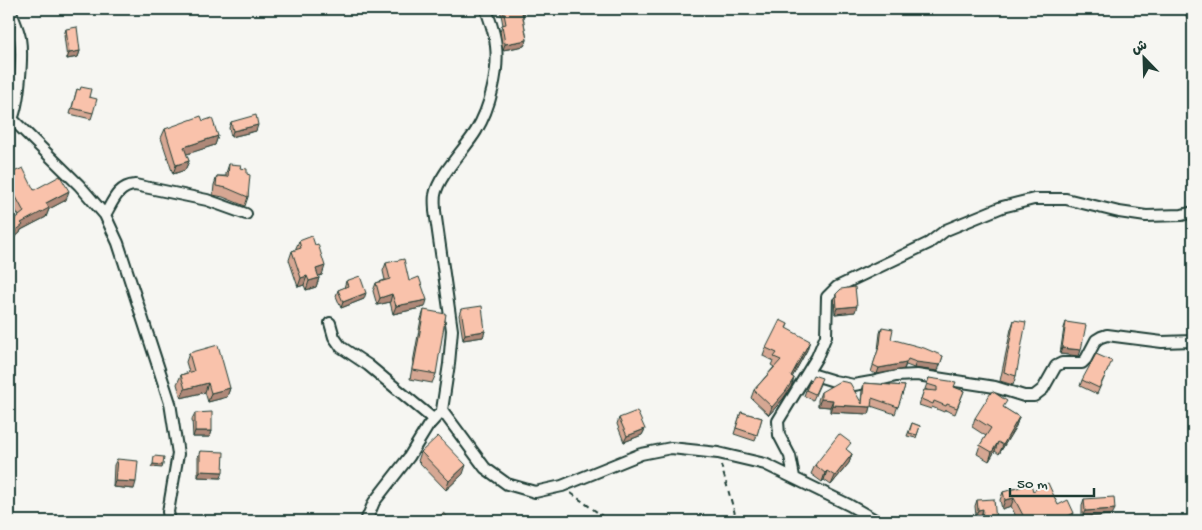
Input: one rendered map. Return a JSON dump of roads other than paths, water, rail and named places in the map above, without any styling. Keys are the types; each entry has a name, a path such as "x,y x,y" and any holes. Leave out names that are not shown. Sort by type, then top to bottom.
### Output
{"street":[{"path":"10,9 20,39 17,108 10,118 80,185 105,215 118,243 170,403 178,454 168,512 170,521"},
{"path":"366,521 374,502 409,456 433,419 442,410 452,330 435,211 435,194 441,181 476,131 486,112 496,69 496,53 493,30 486,9"},
{"path":"105,215 119,191 128,185 207,200 246,214"},
{"path":"794,477 790,456 779,435 778,420 817,357 826,336 827,297 837,287 858,275 929,243 946,230 1002,208 1034,199 1066,200 1118,212 1146,216 1182,215 1193,212"},
{"path":"330,323 334,337 341,347 368,365 433,419"},
{"path":"808,373 854,385 896,376 917,375 995,388 1024,396 1034,396 1044,389 1056,366 1062,363 1082,362 1086,359 1096,340 1101,336 1107,335 1162,342 1193,341"},
{"path":"442,410 485,468 507,484 535,492 562,486 641,454 671,448 718,453 765,464 849,505 876,521"}]}
